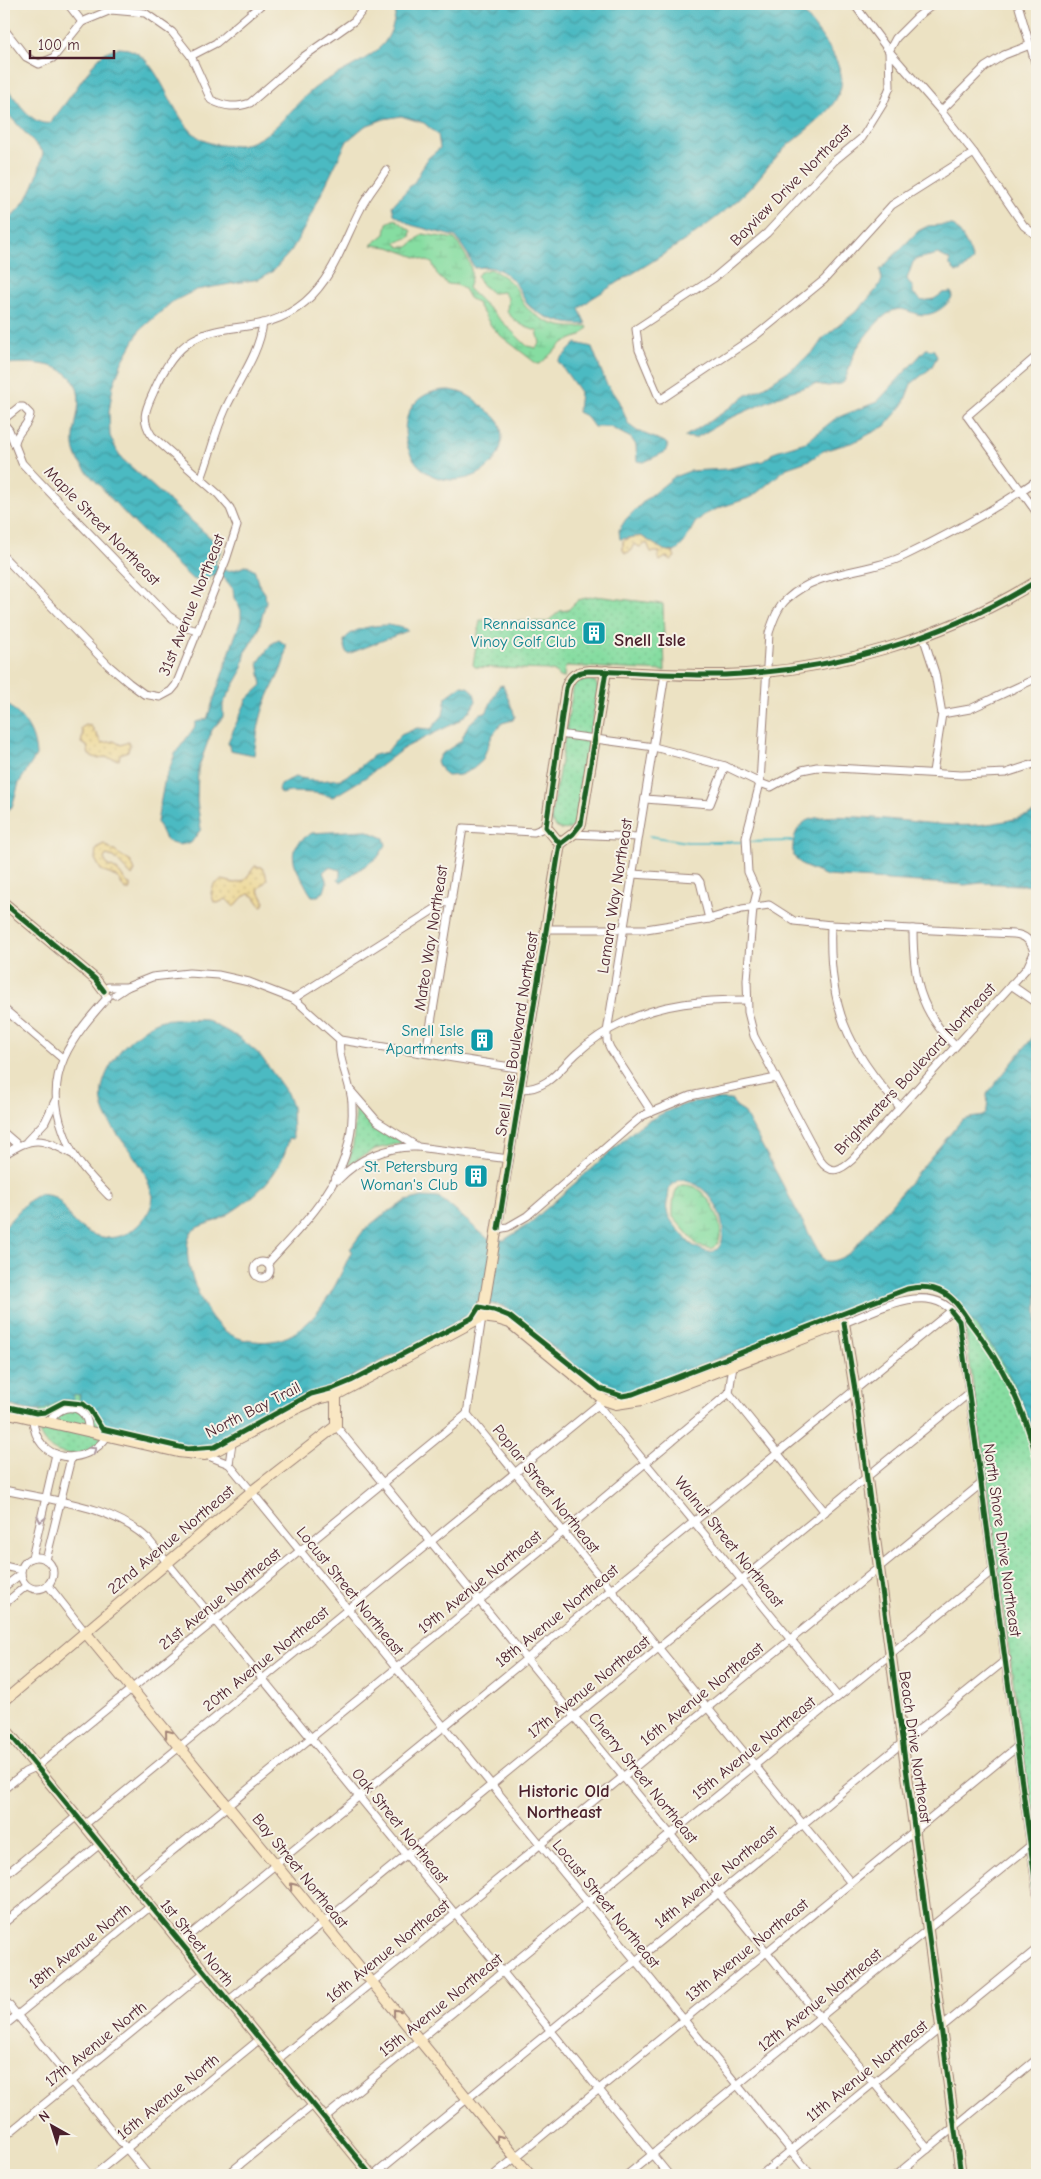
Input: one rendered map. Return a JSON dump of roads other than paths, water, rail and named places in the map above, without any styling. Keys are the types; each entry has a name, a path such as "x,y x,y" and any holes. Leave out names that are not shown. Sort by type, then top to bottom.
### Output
{"street":[{"path":"68,4 82,22"},
{"path":"191,56 216,42 262,4"},
{"path":"4,29 26,57 39,64 53,58 82,22 113,7 145,13 167,28 191,56 211,100 223,106 239,107 250,103 303,57 354,21 362,11 362,4"},
{"path":"854,4 889,51 941,111 974,153 1024,226 1037,236"},
{"path":"889,51 896,38 917,17 934,4"},
{"path":"1018,4 1037,69"},
{"path":"941,111 985,67 1004,55 1030,45"},
{"name":"Bayview Drive Northeast","path":"889,51 890,87 883,104 862,138 834,161 767,233 714,278 636,330 639,350 660,400 754,337 824,280 892,205 974,153"},
{"name":"31st Avenue Northeast","path":"4,557 114,670 144,694 165,696 176,685 226,560 237,526 230,508 218,494 152,436 146,428 144,416 152,396 167,363 175,353 192,339 214,330 263,323 289,312 315,292 334,264 368,194 386,170"},
{"path":"201,479 226,409 261,338 263,323"},
{"path":"1037,356 967,416 1037,513"},
{"path":"4,419 19,407 24,407 30,414 26,424 16,435 14,447"},
{"name":"Maple Street Northeast","path":"4,424 9,430 14,447 22,463 36,478 169,616 187,628 198,631"},
{"name":"Brightwaters Boulevard Northeast","path":"776,1078 820,1160 832,1171 840,1170 849,1163 900,1108 1032,960 1033,947 1026,938 1014,934 831,925 794,921 769,905 757,892 748,872 746,837 760,783 769,633 776,613 786,600 822,578 902,556 974,519 1037,480"},
{"path":"606,671 581,824 574,834 560,844 546,827 566,688 571,678 580,672 606,671 726,675 766,672 839,660 923,636 981,611 1037,581"},
{"path":"923,636 935,673 942,714 934,772"},
{"name":"Lamara Way Northeast","path":"651,1111 610,1048 607,1041 607,1032 665,674"},
{"path":"942,714 970,709 1037,678"},
{"path":"559,734 654,747 725,766 771,787 796,772 817,768 934,772 961,775 1006,773 1037,763"},
{"path":"645,799 710,804 725,766"},
{"name":"Mateo Way Northeast","path":"426,1053 463,828 534,832 546,827"},
{"path":"574,834 638,837"},
{"name":"Snell Isle Boulevard Northeast","path":"467,1414 560,844"},
{"path":"632,874 697,878 700,882 709,919"},
{"path":"498,1229 508,1227 527,1216 634,1121 651,1111 690,1096 776,1078 754,1036 746,1000 753,908 757,892"},
{"path":"293,1000 452,898"},
{"path":"4,903 110,992"},
{"path":"547,929 624,930 664,926 709,919 769,905"},
{"path":"831,925 831,971 838,1009 863,1062 873,1077 900,1108"},
{"path":"913,929 914,969 920,996 935,1025 955,1046"},
{"path":"4,1155 26,1141 45,1122 55,1101 62,1058 84,1024 110,992 152,977 189,973 249,982 301,1005 340,1040 523,1069"},
{"path":"1011,985 1037,1003"},
{"path":"520,1089 538,1088 545,1084 588,1044 642,1014 673,1006 710,1001 746,1000"},
{"path":"4,1009 62,1058"},
{"path":"267,1264 306,1221 341,1169 349,1144 352,1109 351,1091 339,1050 340,1040"},
{"path":"351,1091 377,1121 418,1147"},
{"path":"55,1101 57,1114 73,1154 109,1196"},
{"path":"4,1133 18,1145"},
{"path":"26,1141 46,1142 73,1154"},
{"path":"332,1185 368,1157 407,1146 509,1159"},
{"path":"4,1412 178,1452 206,1454 232,1443 307,1403 336,1395 482,1317 497,1318 510,1323 601,1402 616,1404 637,1401 914,1298 935,1301 951,1311"},
{"name":"18th Avenue Northeast","path":"180,1943 951,1311"},
{"name":"North Shore Drive Northeast","path":"951,1311 959,1321 1007,1659 1037,1894"},
{"name":"Beach Drive Northeast","path":"844,1323 855,1390 915,1831 926,1930 961,2175"},
{"path":"733,1365 729,1394 825,1512"},
{"name":"19th Avenue Northeast","path":"132,1884 312,1739 729,1394"},
{"name":"17th Avenue Northeast","path":"228,2001 968,1394"},
{"path":"336,1395 336,1426"},
{"name":"Walnut Street Northeast","path":"601,1402 646,1463 838,1697"},
{"name":"20th Avenue Northeast","path":"84,1825 601,1402"},
{"path":"50,1422 57,1412 62,1409 74,1408 87,1418 88,1431"},
{"name":"Poplar Street Northeast","path":"467,1414 851,1883"},
{"name":"21st Avenue Northeast","path":"4,1789 25,1772 36,1767 467,1414"},
{"path":"33,1419 39,1441 56,1454 71,1458 80,1457 95,1450 108,1435"},
{"name":"Cherry Street Northeast","path":"336,1426 928,2149"},
{"name":"22nd Avenue Northeast","path":"4,1701 252,1492 336,1426"},
{"path":"229,1464 232,1443"},
{"path":"32,1558 56,1454"},
{"name":"Locust Street Northeast","path":"206,1454 229,1464 811,2175"},
{"path":"46,1560 62,1502 71,1458"},
{"name":"16th Avenue Northeast","path":"277,2060 982,1483"},
{"name":"Oak Street Northeast","path":"4,1490 101,1512 124,1520 148,1539 669,2175"},
{"path":"4,1587 21,1572 26,1561 32,1558 46,1560 52,1567 53,1575 48,1585 36,1590 26,1586 21,1572"},
{"path":"4,1566 21,1572"},
{"name":"15th Avenue Northeast","path":"324,2118 993,1570"},
{"name":"Bay Street Northeast","path":"48,1585 179,1748 530,2175"},
{"path":"4,1604 26,1586"},
{"name":"14th Avenue Northeast","path":"368,2174 467,2099 1007,1659"},
{"name":"1st Street North","path":"4,1727 313,2104 368,2174"},
{"name":"13th Avenue Northeast","path":"494,2175 1017,1747"},
{"path":"4,1876 77,1816"},
{"path":"4,1923 100,1844"},
{"name":"12th Avenue Northeast","path":"627,2175 1030,1845"},
{"name":"18th Avenue North","path":"4,2026 150,1906"},
{"name":"11th Avenue Northeast","path":"761,2175 1037,1949"},
{"name":"17th Avenue North","path":"4,2137 205,1972"},
{"path":"4,1999 148,2175"},
{"name":"16th Avenue North","path":"94,2175 260,2039"},
{"path":"896,2175 1037,2059"},
{"path":"226,2175 313,2104"},
{"path":"1032,2175 1037,2171"}],"water":[{"path":"397,4 798,4 833,54 841,76 841,86 838,96 825,113 781,152 746,192 724,212 687,239 591,299 579,309 586,324 563,322 534,310 527,304 519,289 505,273 488,267 474,268 456,237 411,225 394,214 392,206 415,181 428,158 440,148 438,135 424,123 401,116 384,119 365,126 347,141 305,227 291,251 273,271 259,279 196,290 172,302 140,330 122,362 113,386 109,412 110,436 120,457 222,548 215,563 219,567 226,570 235,570 248,565 255,571 258,583 265,593 266,602 258,631 246,651 241,673 223,704 223,717 212,730 198,769 197,801 201,829 191,843 178,845 171,843 164,837 157,822 164,783 175,754 194,728 196,722 207,719 241,619 241,610 234,598 233,589 224,578 211,575 206,582 192,579 145,534 82,465 74,448 79,400 78,391 68,375 52,366 42,364 4,364 4,223 19,208 30,192 38,173 43,152 4,110 4,85 30,116 43,123 50,123 100,56 118,48 134,51 155,72 181,118 191,131 203,140 214,144 227,146 246,144 261,138 269,132 319,85 378,50 390,34"},
{"path":"953,225 965,242 973,261 960,272 956,272 950,266 950,260 938,254 917,259 913,262 907,279 913,288 913,293 922,301 934,299 943,293 951,292 953,296 946,305 936,312 925,315 898,309 890,312 872,328 858,347 844,382 841,384 828,386 815,384 789,392 726,420 695,438 684,437 747,395 761,389 797,365 815,350 823,338 858,310 877,289 882,280 880,270 918,231 928,226"},
{"path":"576,343 592,347 606,383 618,400 629,425 637,431 665,442 668,445 665,452 644,462 637,461 636,445 631,438 610,427 594,427 586,416 578,412 580,392 558,361"},
{"path":"926,349 934,350 937,357 931,368 911,384 903,405 885,426 854,442 823,451 810,460 787,468 752,497 704,515 695,523 684,543 675,552 664,550 641,536 620,539 619,530 626,519 644,501 674,477 690,471 727,469 763,461 776,451 806,442 836,418 877,402"},
{"path":"449,390 469,396 495,416 499,422 502,434 498,454 492,463 484,470 464,479 453,480 434,476 419,466 409,451 405,435 407,418 414,404 428,394"},
{"path":"389,625 407,629 407,631 348,654 345,650 344,641 357,630"},
{"path":"279,640 286,645 286,653 280,673 262,713 254,755 230,750 228,742 247,699 262,685 258,663 271,644"},
{"path":"503,685 515,716 513,720 502,723 492,736 482,761 473,769 460,775 447,776 443,773 437,762 440,755 461,741 468,725 481,713 486,713 499,686"},
{"path":"461,686 472,690 476,701 470,711 459,721 404,748 366,777 333,797 316,793 290,792 281,794 278,790 281,784 295,777 318,781 341,779 355,771 374,755 387,752 401,735 417,728 431,729 443,715 446,697"},
{"path":"4,701 27,725 33,739 36,756 19,783 12,807 7,811 4,810"},
{"path":"1037,812 1037,886 981,883 965,885 827,876 803,866 793,855 796,832 806,821 817,818 833,816 972,825 1016,819"},
{"path":"365,830 384,838 386,845 378,857 341,882 338,880 340,870 329,867 323,872 327,882 324,892 318,896 312,896 295,865 294,853 299,843 312,833"},
{"path":"176,1019 206,1020 240,1038 260,1055 287,1093 292,1107 293,1139 289,1138 285,1152 272,1176 254,1195 232,1212 194,1230 188,1242 188,1260 198,1293 215,1322 232,1335 260,1342 287,1337 307,1323 330,1295 352,1250 350,1249 364,1230 381,1216 406,1201 422,1197 438,1198 487,1238 504,1240 529,1224 638,1127 672,1109 700,1101 732,1100 736,1107 744,1112 823,1260 830,1261 846,1256 961,1121 985,1114 987,1110 987,1094 1037,1032 1037,1444 1017,1390 999,1357 964,1312 960,1304 938,1289 918,1283 630,1392 617,1393 602,1387 515,1317 508,1309 495,1304 479,1304 464,1318 338,1384 302,1396 211,1446 190,1447 108,1428 102,1425 90,1406 79,1402 80,1395 74,1394 73,1400 58,1402 39,1411 26,1410 4,1404 4,1227 28,1201 39,1194 55,1198 80,1226 87,1232 95,1235 104,1237 121,1236 143,1220 148,1213 153,1196 142,1168 105,1113 102,1100 102,1086 108,1070 120,1051 128,1043 154,1023","holes":["678,1180 694,1184 707,1193 716,1205 721,1219 723,1233 721,1244 715,1251 705,1251 690,1243 668,1215 668,1189"]}],"waterway":[{"path":"649,836 687,842 743,842"},
{"path":"748,842 792,841"}],"place":[{"name":"Rennaissance Vinoy Golf Club","path":"594,633"},
{"name":"Snell Isle Apartments","path":"482,1040"},
{"name":"St. Petersburg Woman's Club","path":"476,1176"}],"district":[{"name":"Snell Isle","path":"650,640"},
{"name":"Historic Old Northeast","path":"564,1801"}]}
